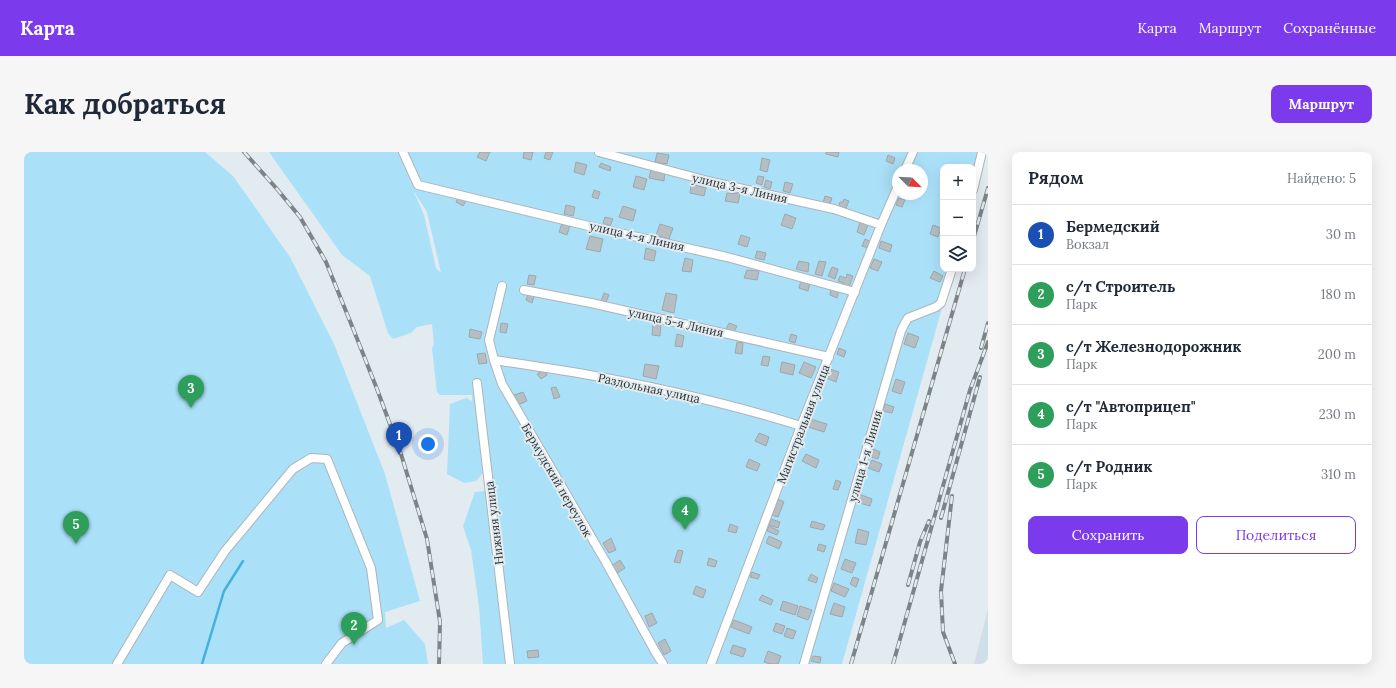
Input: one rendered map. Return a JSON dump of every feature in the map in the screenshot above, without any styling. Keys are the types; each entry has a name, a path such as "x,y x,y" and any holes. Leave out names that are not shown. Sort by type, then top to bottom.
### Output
{"street":[{"name":"улица 4-я Линия","path":"403,152 418,185 597,228 727,257 855,292"},
{"name":"улица 3-я Линия","path":"599,152 705,180 834,209 881,225"},
{"path":"908,164 913,152"},
{"path":"976,177 982,152"},
{"name":"Магистральная улица","path":"711,664 801,426 892,200"},
{"name":"улица 1-я Линия","path":"804,664 904,323 908,318 936,307 941,303 951,272"},
{"name":"Бермудский переулок","path":"502,286 489,340 502,384 607,564 663,664"},
{"name":"улица 5-я Линия","path":"524,290 591,303 829,357"},
{"name":"Раздольная улица","path":"494,360 595,376 640,385 747,409 801,426"},
{"name":"Нижняя улица","path":"477,383 510,664"},
{"path":"117,664 170,575 198,592 225,551 293,469 311,458 327,459 371,568 378,620 342,643 326,664"}],"shaded area":[{"path":"24,152 205,152 233,176 290,257 334,344 385,474 420,601 385,612 386,628 404,620 425,644 428,664 24,664"},
{"path":"269,152 986,152 976,188 976,164 940,164 940,272 952,272 842,664 483,664 479,606 471,550 463,526 475,492 485,491 483,473 476,481 464,483 447,474 450,404 466,398 472,401 472,395 439,395 439,393 437,393 432,348 434,345 432,324 417,327 411,333 393,339 388,333 370,276 342,255","holes":["413,190 427,212 441,273 436,268 424,215"]},
{"path":"988,609 988,664 974,664"}],"building":[{"path":"480,152 490,152 486,161 477,157"},
{"path":"524,152 533,152 531,160 523,158"},
{"path":"546,152 553,152 550,160 544,158"},
{"path":"826,152 839,152 838,157 826,154"},
{"path":"657,153 669,155 667,164 655,162"},
{"path":"888,155 895,158 893,164 886,161"},
{"path":"762,158 770,160 767,172 760,170"},
{"path":"576,162 587,165 584,175 574,172"},
{"path":"601,163 611,167 610,171 599,167"},
{"path":"651,170 665,172 664,181 649,178"},
{"path":"636,176 647,179 644,190 633,187"},
{"path":"758,176 764,177 762,185 756,183"},
{"path":"766,180 772,182 770,189 764,187"},
{"path":"785,182 793,184 790,193 783,191"},
{"path":"691,184 706,188 704,196 690,193"},
{"path":"594,190 600,192 598,199 592,197"},
{"path":"727,193 740,194 738,203 725,201"},
{"path":"459,196 466,201 463,206 456,202"},
{"path":"825,196 832,198 830,204 823,203"},
{"path":"844,199 849,201 845,210 838,208 840,202 843,202"},
{"path":"898,200 905,200 902,207 896,205"},
{"path":"566,205 575,207 573,216 564,214"},
{"path":"623,206 636,210 633,221 619,217"},
{"path":"785,214 796,218 792,229 781,225"},
{"path":"605,217 613,219 610,226 603,223"},
{"path":"860,222 868,225 864,235 857,232"},
{"path":"562,223 570,225 567,235 559,232"},
{"path":"660,224 673,228 669,239 656,235"},
{"path":"933,225 940,228 938,237 930,234"},
{"path":"741,235 750,238 747,247 738,244"},
{"path":"590,236 603,239 600,252 586,249"},
{"path":"865,239 871,242 868,248 862,246"},
{"path":"881,241 892,245 890,252 879,248"},
{"path":"646,248 656,251 654,261 644,259"},
{"path":"757,251 766,253 764,260 755,258"},
{"path":"685,258 693,260 691,272 682,271"},
{"path":"874,259 882,262 878,271 870,268"},
{"path":"799,261 809,263 808,272 796,269"},
{"path":"819,261 826,262 822,276 815,274"},
{"path":"832,267 838,269 835,279 828,276"},
{"path":"747,270 759,271 757,280 744,278"},
{"path":"934,271 943,276 940,282 930,278"},
{"path":"847,274 853,276 849,287 838,281 840,276 846,278"},
{"path":"529,275 536,276 534,285 527,284"},
{"path":"801,280 810,283 808,291 799,288"},
{"path":"831,288 839,290 837,298 830,295"},
{"path":"604,293 609,295 606,302 601,301"},
{"path":"666,293 677,295 674,313 662,310"},
{"path":"528,294 534,296 532,303 526,300"},
{"path":"501,323 508,324 506,333 500,332"},
{"path":"653,323 661,324 660,336 652,335"},
{"path":"729,323 737,326 734,332 726,329"},
{"path":"470,329 482,332 480,339 469,337"},
{"path":"908,333 919,337 915,348 904,344"},
{"path":"677,334 684,336 682,347 675,346"},
{"path":"791,334 797,336 795,343 789,341"},
{"path":"737,342 743,343 742,354 735,353"},
{"path":"839,348 846,351 844,357 837,354"},
{"path":"485,353 487,363 479,364 477,354"},
{"path":"763,356 770,357 768,366 761,365"},
{"path":"782,362 795,365 793,375 780,372"},
{"path":"804,362 816,367 811,378 799,373"},
{"path":"645,364 659,366 656,379 643,376"},
{"path":"830,369 839,372 836,382 826,378"},
{"path":"544,370 547,375 541,379 537,374"},
{"path":"896,379 905,382 901,394 892,391"},
{"path":"556,387 560,397 554,399 551,388"},
{"path":"523,392 527,401 518,405 514,395"},
{"path":"885,404 894,407 892,413 883,411"},
{"path":"810,419 827,424 824,432 808,427"},
{"path":"759,433 769,437 766,446 755,441"},
{"path":"873,449 880,452 878,459 871,457"},
{"path":"806,454 819,460 816,468 802,461"},
{"path":"749,459 760,464 757,471 746,467"},
{"path":"872,460 882,464 879,472 868,468"},
{"path":"836,480 841,482 838,490 833,489"},
{"path":"859,494 872,499 870,506 856,502"},
{"path":"778,499 784,502 778,517 772,515"},
{"path":"771,519 780,522 778,528 769,525"},
{"path":"812,521 825,525 823,530 810,527"},
{"path":"730,524 738,527 736,533 728,531"},
{"path":"769,526 779,531 777,535 767,531"},
{"path":"858,529 869,532 866,545 855,543"},
{"path":"769,536 782,542 779,549 766,543"},
{"path":"611,538 616,550 609,553 603,543"},
{"path":"819,544 826,546 824,552 817,550"},
{"path":"678,550 683,551 680,563 674,562"},
{"path":"709,558 717,561 715,567 707,565"},
{"path":"845,559 856,563 852,573 841,569"},
{"path":"620,560 625,568 616,574 611,566"},
{"path":"752,572 760,575 758,579 750,577"},
{"path":"811,574 818,578 816,583 808,580"},
{"path":"853,577 859,579 856,587 850,584"},
{"path":"834,583 849,589 845,597 831,591"},
{"path":"696,586 706,590 703,598 693,594"},
{"path":"762,595 773,600 771,605 759,600"},
{"path":"783,601 798,606 795,615 780,610"},
{"path":"834,603 845,607 842,617 830,614"},
{"path":"800,606 812,610 808,620 797,616"},
{"path":"652,613 657,623 649,627 645,616"},
{"path":"734,620 752,627 749,634 731,627"},
{"path":"776,623 785,626 782,634 773,631"},
{"path":"787,628 796,631 793,639 784,636"},
{"path":"665,639 671,651 664,655 658,643"},
{"path":"733,645 746,649 743,657 730,653"},
{"path":"538,650 539,657 528,658 527,651"},
{"path":"768,651 781,656 778,664 764,662"},
{"path":"813,656 821,657 820,663 811,661"}],"waterway":[{"path":"202,664 224,591 243,561"}],"railway":[{"path":"244,152 300,217 326,262 377,389 401,454 427,539 440,622 439,664"},
{"path":"974,236 988,188"},
{"path":"851,664 964,272"},
{"path":"981,348 988,323"},
{"path":"893,664 970,390 988,342"},
{"path":"941,518 980,377"},
{"path":"952,496 941,591 943,632 955,664"},
{"path":"908,585 920,542 929,521"}],"place":[{"name":"с/т Железнодорожник","path":"191,408"},
{"name":"Бермедский","path":"399,455"},
{"name":"с/т \"Автоприцеп\"","path":"685,530"},
{"name":"с/т Родник","path":"76,544"},
{"name":"с/т Строитель","path":"354,645"}]}
